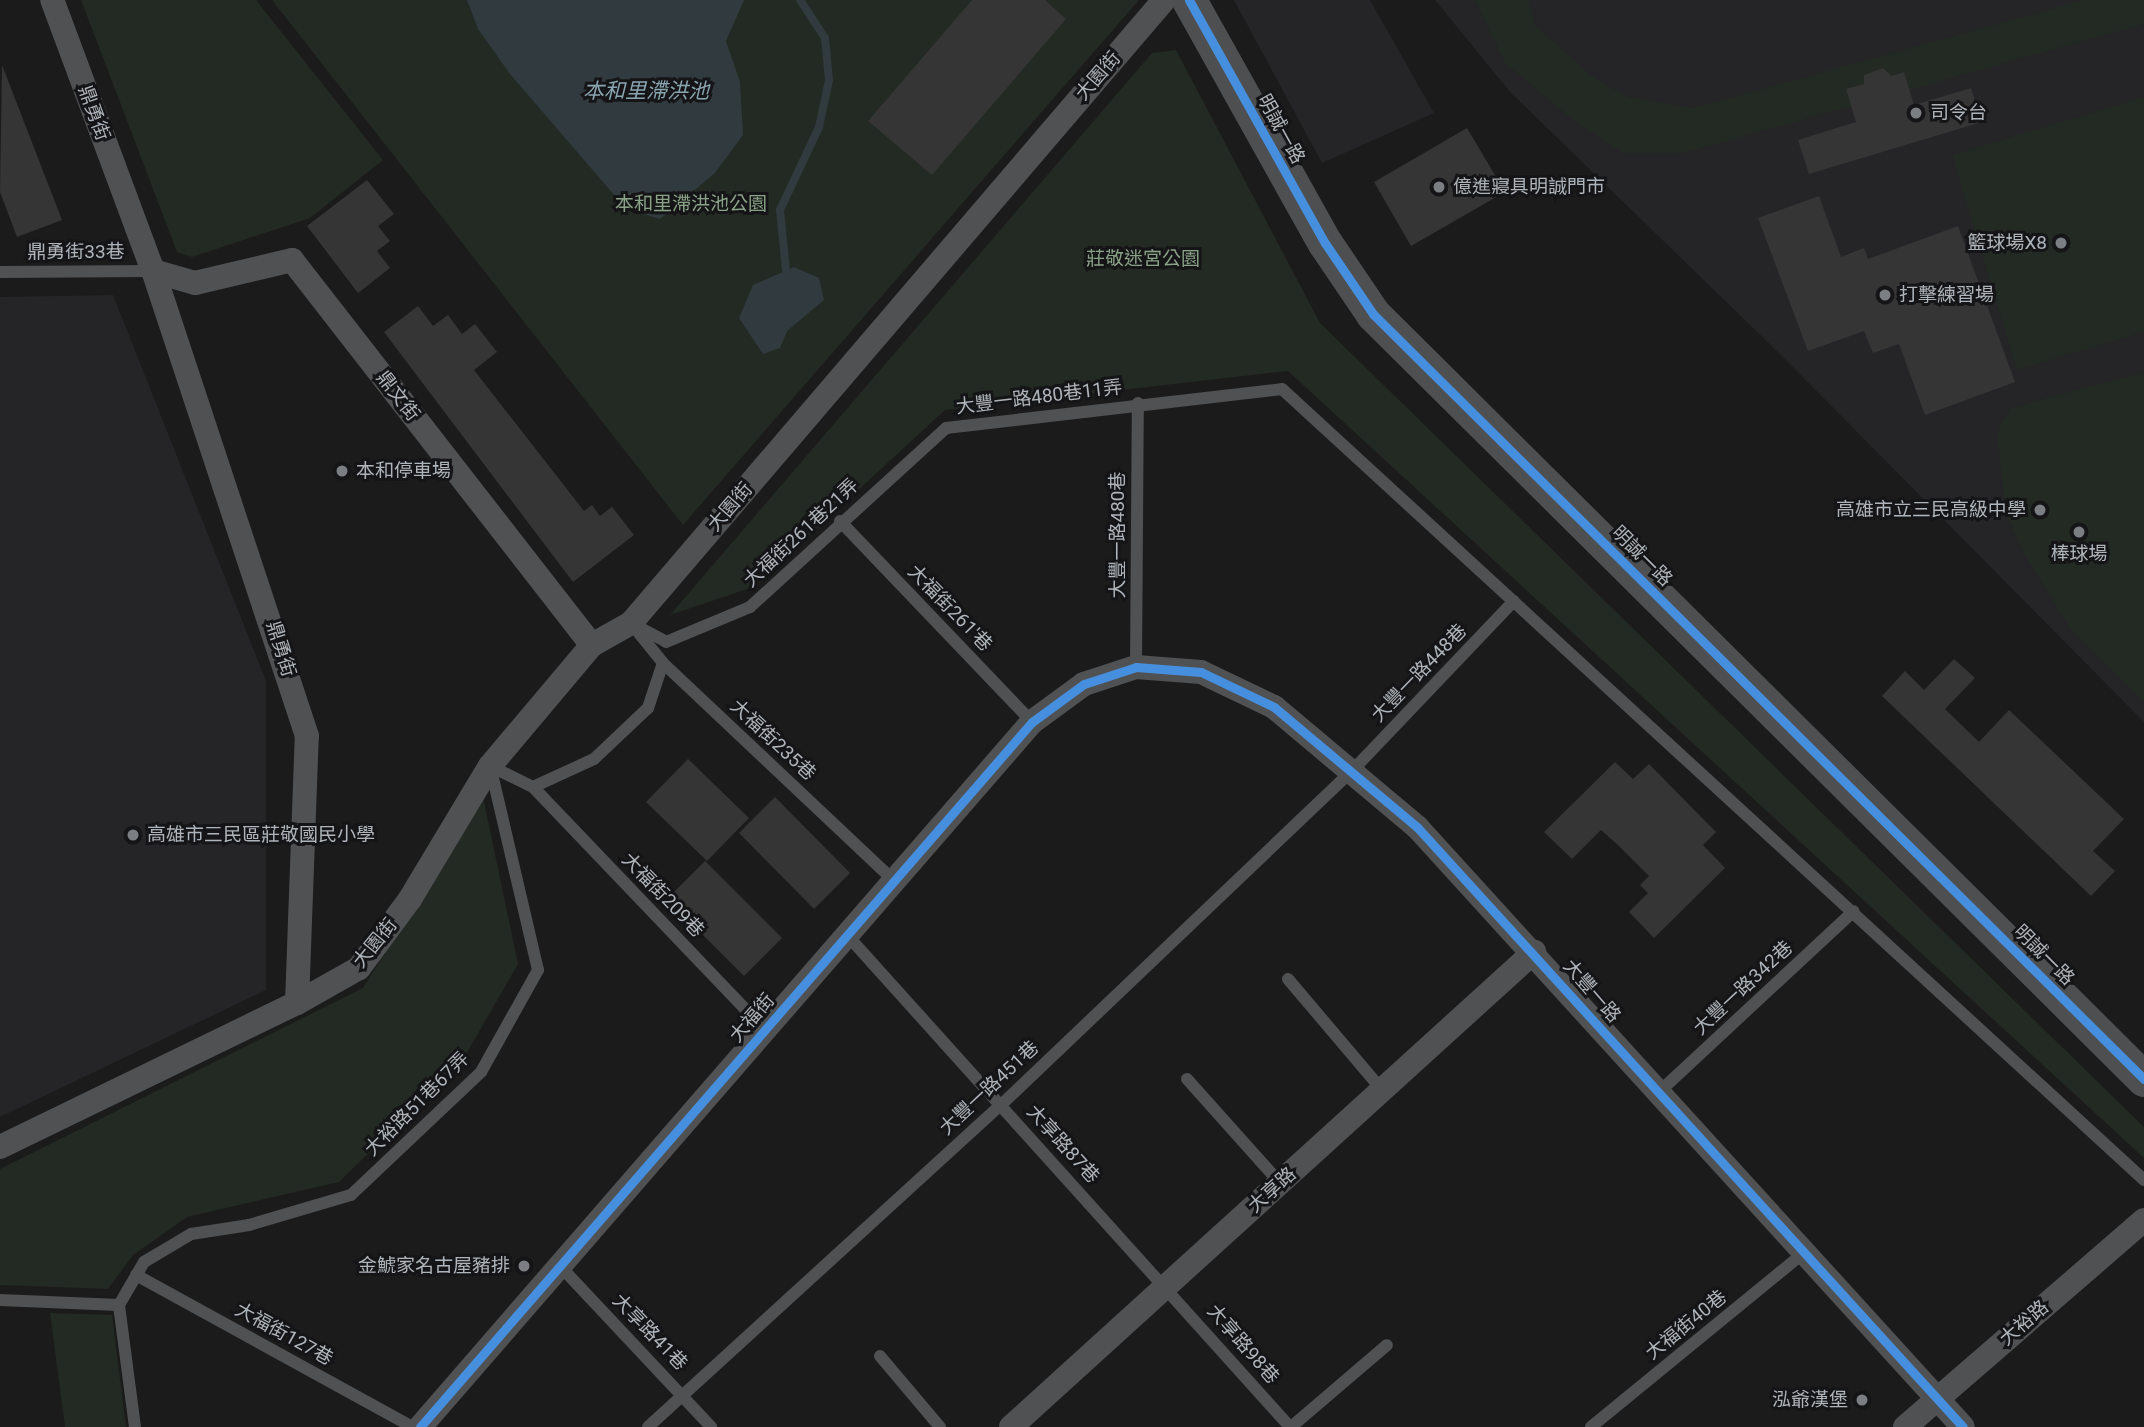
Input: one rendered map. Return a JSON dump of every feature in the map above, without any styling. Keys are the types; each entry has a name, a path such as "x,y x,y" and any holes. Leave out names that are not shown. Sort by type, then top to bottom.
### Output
{"street":[{"name":"鼎勇街","path":"52,0 153,271 307,736 297,1003"},
{"name":"大園街","path":"297,1003 359,968 410,898 491,766 592,645 631,623 1164,0"},
{"name":"明誠一路","path":"1189,0 1325,243 1373,314 2144,1079"},
{"name":"鼎文街","path":"153,271 195,282 292,260 592,645"},
{"name":"大福街","path":"420,1427 1032,722 1084,684 1136,667"},
{"name":"大豐一路","path":"1136,667 1201,672 1274,707 1417,827 1534,952 1658,1093 1938,1397 1962,1427"},
{"name":"大享路","path":"1011,1427 1534,952"},
{"path":"0,1147 297,1003"},
{"name":"大裕路","path":"1905,1427 2144,1220"}],"lane":[{"name":"鼎勇街33巷","path":"0,272 153,271"},
{"name":"大豐一路480巷11弄","path":"946,428 1138,403 1282,389 1514,601"},
{"name":"大豐一路480巷","path":"1136,667 1138,403"},
{"name":"大福街261巷21弄","path":"631,623 666,642 750,607 840,521 946,428"},
{"name":"大福街261'巷","path":"840,521 1032,722"},
{"name":"大豐一路448巷","path":"1351,772 1514,601"},
{"path":"1514,601 2144,1180"},
{"name":"大福街235巷","path":"631,623 663,663 894,881"},
{"path":"491,766 533,787 594,759 648,708 663,663"},
{"name":"大裕路51巷67弄","path":"120,1305 144,1262 191,1234 249,1225 351,1195 481,1072 538,970 491,766"},
{"name":"大豐一路451巷","path":"648,1427 1001,1105 1351,772"},
{"name":"大福街209巷","path":"533,787 765,1030"},
{"name":"大豐一路342巷","path":"1658,1093 1854,911"},
{"name":"大享路87巷","path":"847,935 1166,1286"},
{"path":"1288,979 1382,1090"},
{"path":"1187,1079 1280,1183"},
{"name":"大福街40巷","path":"1591,1427 1805,1252"},
{"name":"大享路41巷","path":"560,1266 711,1427"},
{"name":"大福街127巷","path":"136,1275 412,1427"},
{"name":"大享路98巷","path":"1166,1286 1291,1427"},
{"path":"0,1300 120,1305 135,1427"},
{"path":"1291,1427 1387,1345"},
{"path":"880,1356 940,1427"}],"shaded area":[{"path":"1234,0 1370,0 1434,113 1322,163"},
{"name":"高雄市立三民高級中學","path":"1435,0 2144,0 2144,722 1782,356 1511,93"},
{"name":"高雄市三民區莊敬國民小學","path":"113,295 266,681 266,990 0,1117 0,297"}],"green space":[{"path":"81,0 256,0 383,160 310,218 192,257 177,252"},
{"name":"本和里滯洪池公園","path":"272,0 1139,0 683,525"},
{"path":"1475,0 1528,0 1535,26 1596,79 1628,97 1693,108 2084,0 2144,0 2144,24 1684,153 1623,153 1572,119 1505,63"},
{"name":"莊敬迷宮公園","path":"1176,50 1320,323 2144,1127 2144,1158 1288,371 945,410 753,587 670,615 1152,53"},
{"name":"籃球場X8","path":"2144,97 2144,332 2017,370 1952,155"},
{"name":"棒球場","path":"2144,372 2144,702 2072,631 2023,552 2006,513 1997,433 2010,408"},
{"path":"483,797 518,964 461,1063 339,1182 187,1217 133,1255 108,1289 0,1285 0,1169 363,988"},
{"path":"50,1313 112,1315 126,1427 65,1427"}],"water":[{"name":"本和里滯洪池","path":"467,0 744,0 726,41 740,82 743,135 715,173 660,219 637,212 615,196 510,74 478,29"},
{"path":"794,267 819,278 824,300 787,331 780,348 763,354 739,318 753,285"}],"building":[{"path":"972,0 1045,0 1066,19 932,175 868,121"},
{"path":"2,65 62,220 17,237 0,192"},
{"name":"司令台","path":"1883,68 1891,76 1904,72 1914,105 1971,88 1982,122 1809,174 1798,140 1856,122 1846,89 1864,84 1864,75"},
{"name":"億進寢具明誠門市","path":"1467,128 1505,192 1411,246 1374,182"},
{"path":"367,180 394,214 378,226 390,241 377,251 390,268 358,293 307,226"},
{"name":"打擊練習場","path":"1819,196 1841,257 1864,248 1868,259 1958,226 2015,382 1925,415 1899,344 1873,353 1864,331 1808,351 1758,218"},
{"path":"418,306 433,326 448,315 462,334 475,324 497,352 474,370 584,511 592,505 600,516 612,507 634,535 573,582 384,332"},
{"path":"1954,659 1975,678 1945,709 1979,742 2009,710 2124,819 2093,851 2115,871 2091,896 1882,696 1905,671 1924,690"},
{"path":"688,759 749,818 707,861 646,802"},
{"path":"1615,762 1633,779 1649,764 1716,832 1703,845 1725,868 1654,938 1629,912 1648,893 1640,885 1649,876 1619,846 1601,830 1572,859 1544,832"},
{"path":"775,797 850,873 814,909 739,833"},
{"path":"705,861 782,938 744,976 667,899"}],"waterway":[{"path":"786,270 780,210 819,127 829,80 825,38 800,0"}],"cycle path":[{"path":"1189,0 1325,243 1373,314 2144,1079"},
{"path":"420,1427 1032,722 1084,684 1136,667 1201,672 1274,707 1417,827 1963,1427"}],"place":[{"name":"司令台","path":"1916,113"},
{"name":"億進寢具明誠門市","path":"1439,187"},
{"name":"籃球場X8","path":"2061,243"},
{"name":"打擊練習場","path":"1885,295"},
{"name":"本和停車場","path":"342,471"},
{"name":"高雄市立三民高級中學","path":"2040,510"},
{"name":"棒球場","path":"2079,532"},
{"name":"高雄市三民區莊敬國民小學","path":"133,835"},
{"name":"金鯱家名古屋豬排","path":"524,1266"},
{"name":"泓爺漢堡","path":"1862,1400"}]}
